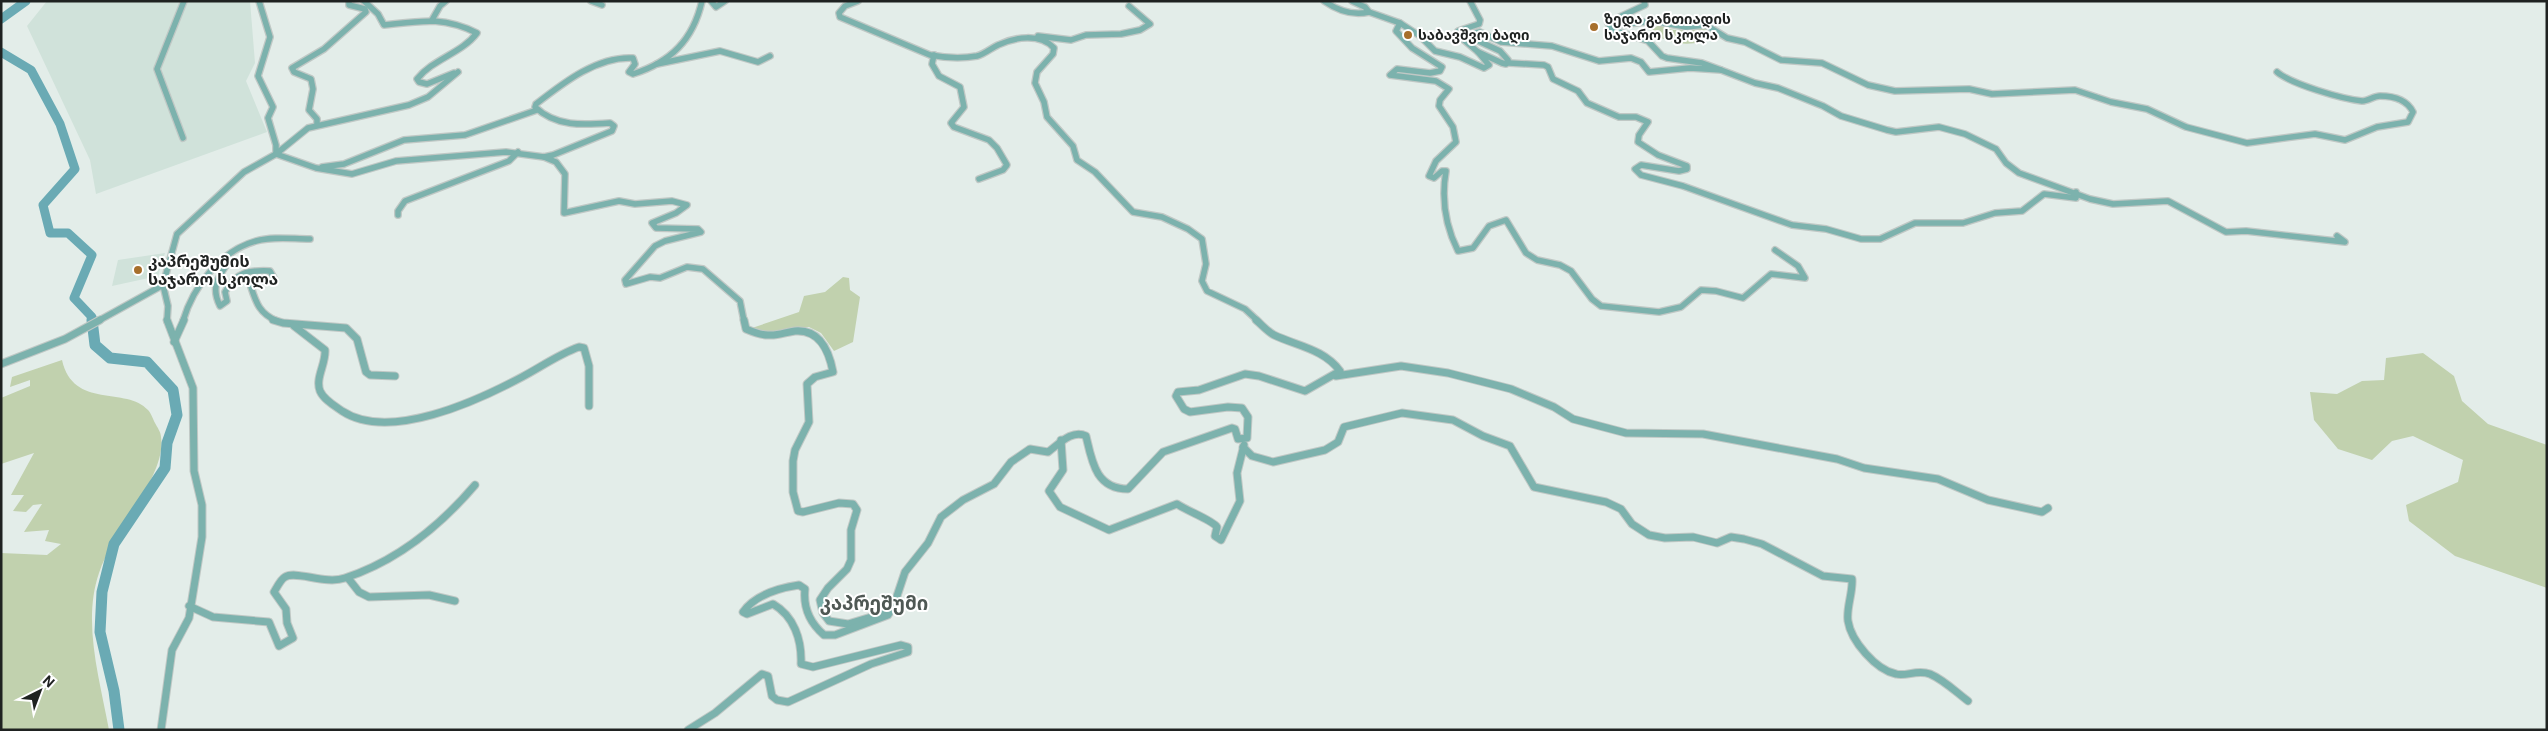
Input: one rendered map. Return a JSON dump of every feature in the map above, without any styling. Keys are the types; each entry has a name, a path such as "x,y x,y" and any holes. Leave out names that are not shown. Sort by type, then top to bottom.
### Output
{"street":[{"path":"183,138 157,69 184,1"},
{"path":"259,1 270,38 258,76 273,107 268,118 276,145 276,154"},
{"path":"317,125 317,118 309,110 313,89 311,78 294,72 292,68 295,64 324,49 366,12 364,9 349,5 348,1"},
{"path":"161,730 172,650 188,618 202,537 202,505 194,471 193,388 167,322 168,306 163,285 177,234 244,172 276,154 304,131 317,125 358,115 389,111 420,100 458,72 427,84 419,82 417,79 436,60 468,43 477,33 457,23 432,20 384,25 378,14 364,1"},
{"path":"432,20 440,6 446,1"},
{"path":"591,1 602,5"},
{"path":"654,65 686,40 696,24 702,1"},
{"path":"711,1 716,7 725,1"},
{"path":"858,1 841,9 840,17 864,24 896,42 934,54 954,58 974,57 999,44 1022,39 1040,39 1051,44 1054,48 1053,54 1037,72 1035,82 1044,102 1047,117 1052,125 1073,146 1081,164 1095,172 1133,212 1162,218 1197,234 1202,239 1206,264 1202,281 1207,291 1245,310 1273,335 1299,343 1334,363 1340,371 1305,391 1300,391 1259,376 1245,374 1234,376 1199,390 1178,392 1176,396 1185,410 1191,411 1224,406 1242,408 1248,417 1247,438 1243,443 1236,471 1236,490 1240,501 1221,540 1215,536 1216,527 1213,521 1197,516 1177,504 1108,530 1060,507 1049,491 1054,478 1063,470 1061,440"},
{"path":"1324,1 1336,8 1358,13 1369,12 1400,23 1420,36 1436,51 1460,57 1480,67 1488,67 1489,65 1478,52 1458,35 1458,31 1463,28 1479,24 1480,20 1470,1"},
{"path":"1352,1 1365,7 1369,12"},
{"path":"1644,1 1645,5 1608,23 1613,30 1648,41 1667,58 1692,61 1755,83 1778,88 1823,106 1841,116 1887,130 1896,132 1931,127 1947,128 1987,143 2001,153 2006,163 2019,173 2076,192 2090,199 2113,204 2168,202 2226,232 2246,231 2343,244 2344,242 2337,236"},
{"path":"1022,39 1029,35 1071,40 1086,35 1130,32 1150,24 1129,6"},
{"path":"1610,26 1653,20 1675,26 1706,25 1726,38 1745,42 1781,60 1822,63 1868,85 1895,91 1969,88 1992,94 2075,90 2111,102 2147,109 2186,127 2247,143 2315,134 2345,140 2377,127 2408,122 2413,112 2409,104 2397,98 2380,96 2363,101 2302,85 2283,77 2277,72"},
{"path":"1400,23 1396,31 1405,41 1442,67 1440,71 1430,73 1411,68 1397,69 1390,74 1414,77 1442,84 1449,90 1440,100 1439,106 1453,127 1456,142 1436,160 1430,169 1429,176 1434,178 1442,171 1446,171 1443,194 1445,218 1458,251 1468,251 1480,243 1488,227 1496,222 1506,220 1526,253 1542,263 1558,263 1571,270 1594,302 1601,306 1659,312 1680,308 1702,290 1716,291 1742,298 1771,274 1806,278 1803,272 1785,254 1775,250"},
{"path":"1509,63 1500,51 1472,38 1470,34 1480,32 1501,42 1552,46 1599,61 1631,58 1641,62 1649,72 1690,68 1721,70"},
{"path":"544,157 560,153 612,131 614,126 610,123 572,125 547,116 535,107 536,104 559,85 613,59 633,58 635,64 630,70 631,74 654,65 684,60 710,51 727,52 758,62 770,56"},
{"path":"1478,52 1487,52 1502,63 1544,65 1548,67 1553,78 1578,91 1587,103 1619,117 1643,119 1648,122 1639,135 1638,142 1658,155 1687,166 1687,169 1679,172 1641,165 1635,169 1641,175 1674,183 1792,226 1826,230 1873,240 1915,223 1963,223 1995,213 2022,211 2038,194 2044,192 2072,198 2076,198 2076,192"},
{"path":"934,54 932,64 939,76 960,87 966,102 966,108 951,123 954,127 982,137 997,146 1002,160 1007,165 1002,170 979,179"},
{"path":"316,168 344,164 404,140 465,135 537,110"},
{"path":"276,154 316,168 352,174 396,161 518,152 553,160 563,168 568,176 563,206 564,213 618,200 626,205 673,202 687,205 676,213 652,223 653,226 656,228 698,229 701,232 679,240 660,242 651,249 635,271 625,280 626,284 650,277 660,278 687,266 703,269 740,301 746,329 765,335 804,330 816,335 824,344 831,360 833,372 815,377 807,384 809,422 794,450 794,492 798,511 803,512 839,503 853,504 857,510 851,530 851,560 847,569 828,588 820,600 822,612 830,622 839,624 891,611"},
{"path":"398,215 398,211 405,201 509,161 518,152"},
{"path":"174,342 183,329 192,296 202,282 225,260 246,244 254,241 310,239"},
{"path":"225,260 228,263 217,276 215,287 216,298 220,306 227,301 225,292 234,277 248,270 270,271 275,280 252,285 252,296 262,312 272,319 294,326 329,326 350,330 356,336 366,372 370,375 395,376"},
{"path":"1,364 65,339 163,285"},
{"path":"294,326 325,350 326,355 318,383 321,393 340,411 357,420 374,424 411,420 431,415 524,376 579,346 584,348 589,366 589,406"},
{"path":"1332,377 1352,372 1401,366 1448,373 1511,389 1546,403 1573,419 1626,433 1672,432 1703,434 1837,460 1864,468 1938,479 1988,500 2042,512 2048,508"},
{"path":"688,730 721,709 762,674 768,676 772,696 777,700 788,702 872,664 908,652 908,647 901,645 813,666 805,666 801,664 803,650 801,643 781,607 768,605 747,614 743,612 746,606 787,586 803,586 805,589 804,607 824,635 835,635 882,619 891,611 905,572 928,543 941,517 963,500 994,484 1022,454 1030,449 1048,452 1054,449 1061,440 1070,435 1083,434 1086,436 1092,467 1097,475 1109,485 1125,490 1132,486 1163,452 1232,428 1235,429 1238,438 1252,456 1273,462 1325,450 1338,442 1344,427 1402,414 1453,420 1483,436 1510,446 1534,487 1606,502 1621,509 1632,524 1649,535 1665,538 1693,537 1717,543 1731,537 1744,539 1762,544 1823,576 1852,579 1853,589 1848,621 1865,653 1879,667 1896,675 1912,670 1930,672 1968,701"},
{"path":"189,606 213,617 269,622 276,643 281,646 293,638 287,623 286,609 274,592 280,581 292,574 319,581 348,578 406,550 431,532 475,485"},
{"path":"348,578 359,592 369,597 428,595 455,601"}],"shaded area":[{"path":"47,1 250,1 255,63 246,81 267,132 96,194 90,160 27,26"},
{"name":"კაპრეშუმის საჯარო სკოლა","path":"165,253 158,276 112,286 118,260"}],"green space":[{"path":"1659,25 1674,30 1703,28 1710,29 1710,32 1698,42 1682,44 1664,39 1650,31"},
{"path":"843,277 849,278 850,290 860,297 853,342 834,351 821,333 809,327 765,334 752,328 799,312 804,296 825,292"},
{"path":"2423,353 2454,376 2462,401 2488,424 2547,445 2547,588 2455,556 2409,521 2406,505 2458,482 2463,460 2413,436 2392,441 2372,460 2338,449 2314,420 2310,392 2337,394 2362,381 2384,380 2386,358"},
{"path":"62,360 68,376 77,386 101,395 139,403 148,410 160,433 161,452 156,469 106,557 94,592 92,631 94,651 109,730 1,730 1,553 47,555 61,544 45,541 49,530 24,532 42,504 33,505 26,512 13,511 24,495 11,495 34,453 1,464 1,398 30,386 30,380 10,387 12,377"}],"waterway":[{"path":"1,19 26,1"},
{"path":"1,52 31,70 60,124 75,169 43,205 50,233 68,233 92,255 74,298 92,317 92,320"},
{"path":"92,320 95,345 110,358 147,362 173,390 177,415 167,443 165,468 114,544 102,592 100,632 114,691 119,730"}],"place":[{"name":"ზედა განთიადის საჯარო სკოლა","path":"1594,27"},
{"name":"საბავშვო ბაღი","path":"1408,35"},
{"name":"კაპრეშუმის საჯარო სკოლა","path":"138,270"}],"district":[{"name":"კაპრეშუმი","path":"874,603"}]}
